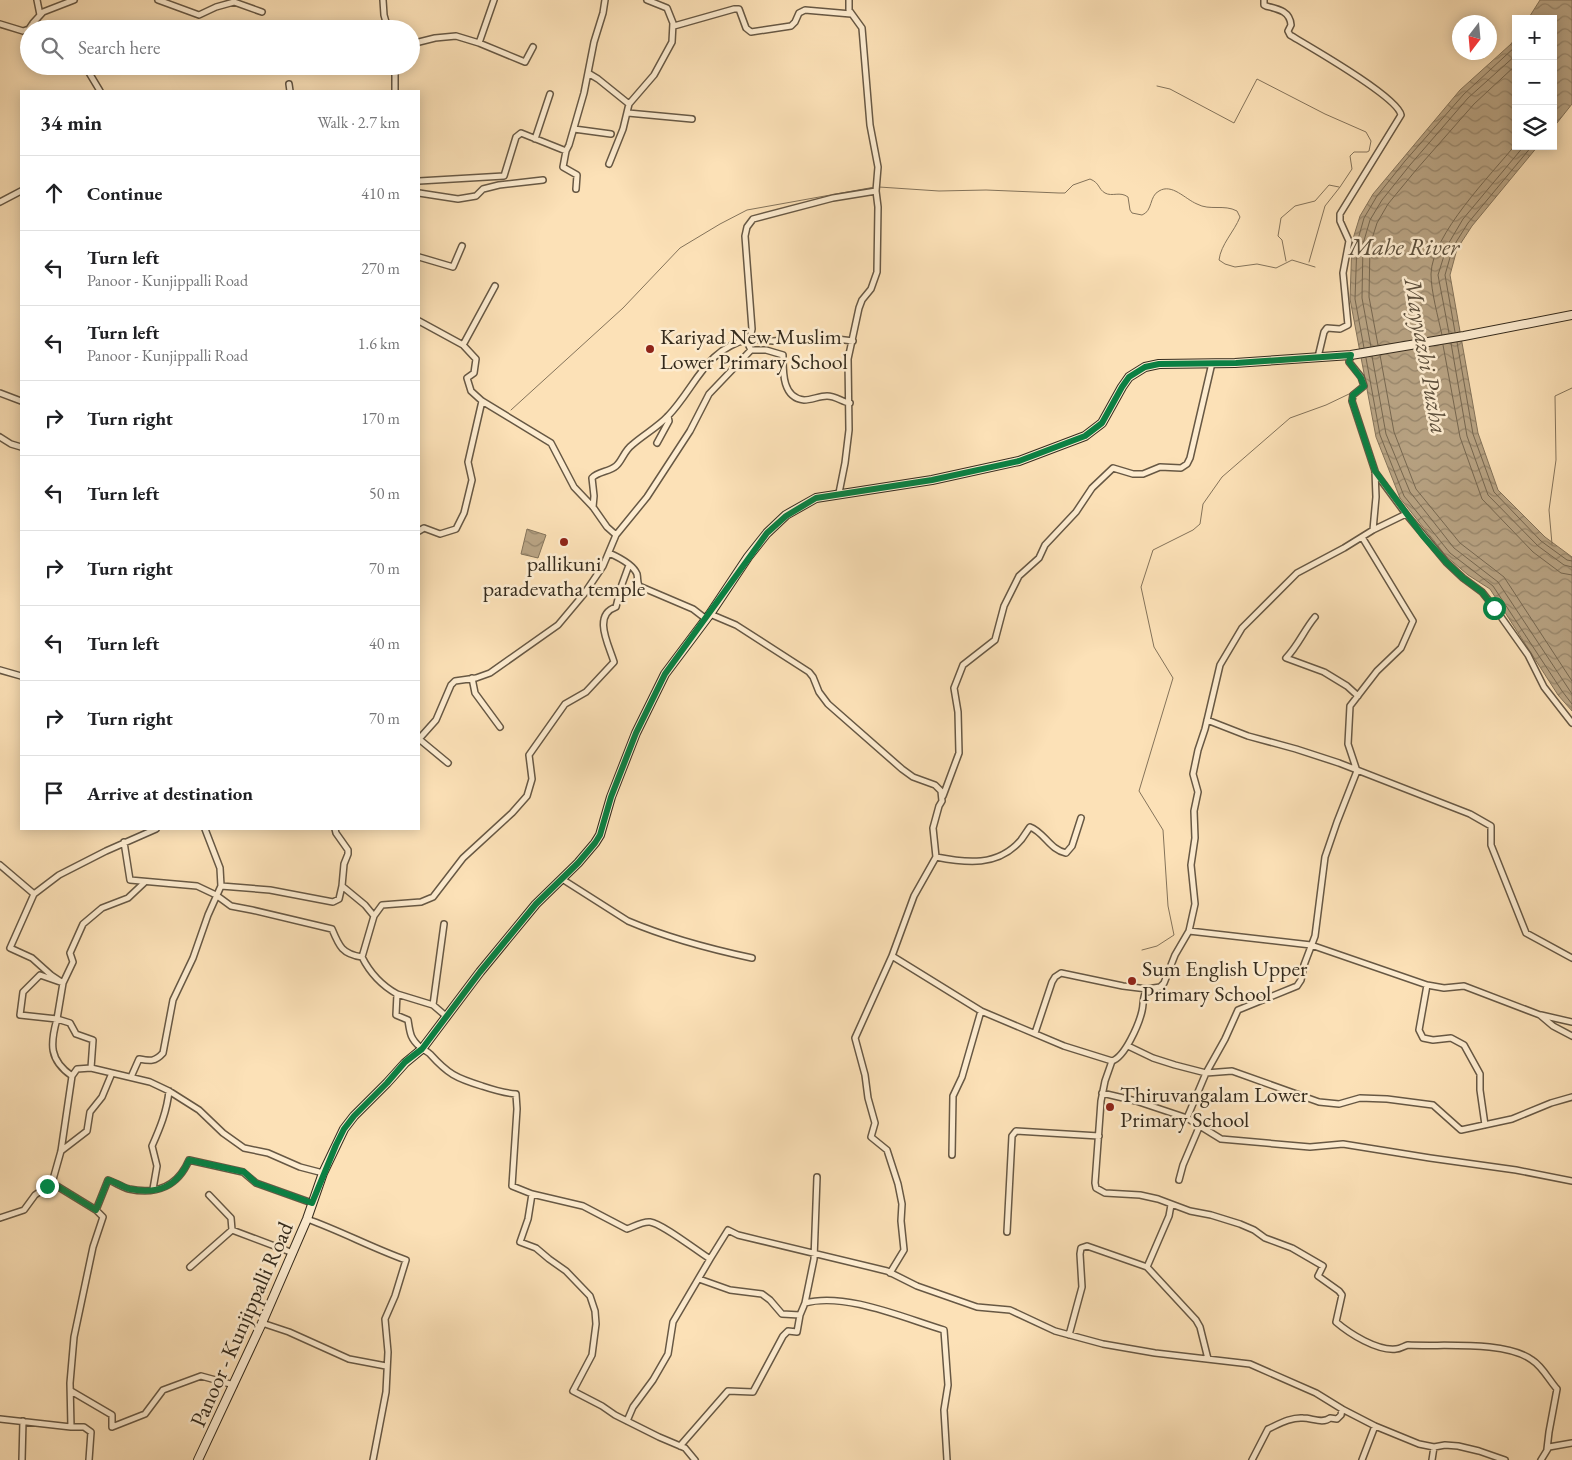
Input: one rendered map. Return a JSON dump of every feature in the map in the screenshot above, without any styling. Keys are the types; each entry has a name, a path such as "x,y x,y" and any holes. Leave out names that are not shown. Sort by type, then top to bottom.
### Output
{"main road":[{"name":"Panoor - Kunjippalli Road","path":"198,1460 293,1253 324,1173 344,1129 405,1062 422,1049 486,965 536,904 578,863 600,835 611,797 643,716 665,674 708,616 748,557 767,533 786,516 816,498 932,480 1019,461 1061,445 1095,430 1102,423 1129,377 1145,367 1159,364 1236,363 1351,355 1572,316"}],"street":[{"path":"37,0 40,15"},
{"path":"36,20 40,15 74,0"},
{"path":"158,0 199,15 216,7 234,2 262,12"},
{"path":"383,0 385,20"},
{"path":"479,43 494,0"},
{"path":"576,189 577,175 563,167 588,73 594,42 604,13 605,0"},
{"path":"609,164 628,112 629,104 654,76 672,42 674,26 667,8 647,0"},
{"path":"839,493 848,443 850,402 848,359 859,308 862,300 871,289 877,272 878,207 876,190 878,167 870,126 862,28 849,10 849,0"},
{"path":"1264,0 1264,5 1281,10 1289,16 1291,25 1288,31 1290,35 1376,90 1395,104 1401,112 1401,115 1340,214 1340,221 1349,241 1343,273 1348,325 1340,329 1327,328 1324,332 1318,358"},
{"path":"674,26 734,9 739,10 746,28 751,32 791,26 799,13 805,10 851,14"},
{"path":"0,24 20,30"},
{"path":"420,42 456,36 479,43 525,62 533,47"},
{"path":"588,73 629,104"},
{"path":"90,75 99,90"},
{"path":"395,75 395,90"},
{"path":"289,84 290,90"},
{"path":"535,140 550,94"},
{"path":"628,112 692,119"},
{"path":"574,129 611,134"},
{"path":"420,181 504,176 513,144 520,133 566,151"},
{"path":"420,193 458,199 476,196 483,189 499,185 543,180"},
{"path":"750,350 748,339 752,329 745,236 747,227 753,219 833,198 876,190"},
{"path":"0,202 20,192"},
{"path":"420,257 453,267 462,246"},
{"path":"463,345 495,286"},
{"path":"420,321 445,337 463,345 476,358 474,372 467,378 471,391 482,401 520,426 551,443 574,487 593,507 607,528 616,535"},
{"path":"593,507 592,478 595,475 615,468 630,446 668,416 699,373 725,348 733,343 748,339 773,341 820,337 853,341"},
{"path":"420,738 436,720 451,685 455,681 490,673 558,625 584,594 603,566 616,535 647,497 690,430 709,394 750,350 766,350 783,355 787,389 792,396 802,400 827,396 850,402"},
{"path":"1351,355 1349,362 1361,378 1364,386 1353,395 1352,401 1375,471 1376,497 1373,530"},
{"path":"890,1272 904,1250 901,1221 902,1204 887,1150 871,1137 875,1123 868,1098 866,1075 856,1038 892,956 914,896 936,857 934,823 959,753 958,712 954,688 962,665 995,640 1004,606 1019,576 1039,558 1045,545 1076,512 1092,488 1113,468 1133,474 1143,474 1160,467 1182,468 1187,464 1212,363"},
{"path":"0,393 20,401"},
{"path":"420,530 424,528 440,534 456,529 464,513 472,480 468,462 482,401"},
{"path":"657,443 669,421 668,416"},
{"path":"0,438 20,447"},
{"path":"1375,471 1406,514 1446,562 1482,592 1528,656 1544,687 1572,722"},
{"path":"1035,1032 1052,982 1061,973 1147,989 1160,987 1164,983 1175,955 1189,931 1195,904 1191,865 1195,838 1194,811 1198,792 1193,774 1220,665 1242,628 1297,573 1373,530 1406,514"},
{"path":"1187,1118 1206,1073 1225,1040 1238,1010 1297,986 1301,980 1304,965 1315,936 1325,857 1336,822 1357,771 1348,744 1350,706 1377,671 1401,648 1413,621 1362,537"},
{"path":"609,553 619,557 636,572 636,581 639,586 708,616 736,625 809,672 819,692 838,714 892,762 912,777 938,787 943,796"},
{"path":"447,1017 434,1005 397,994 386,988 377,979 362,956 374,916 382,905 421,902 433,896 463,858 512,813 527,796 532,778 528,755 565,704 586,692 614,662 602,626 604,615 610,609 616,607 629,565"},
{"path":"1316,618 1308,626 1292,652 1286,658 1324,672 1347,686 1358,696"},
{"path":"0,670 20,676"},
{"path":"472,678 475,694 500,727"},
{"path":"1207,720 1248,736 1296,749 1357,771 1470,814 1491,826 1492,845 1526,934 1572,958"},
{"path":"420,740 448,763"},
{"path":"936,857 958,862 976,863 992,860 1013,847 1030,827 1056,849 1066,853 1072,846 1080,818"},
{"path":"63,983 32,958 10,948 34,894 59,875 124,842 154,830"},
{"path":"131,1077 139,1059 153,1061 158,1059 163,1053 173,1000 193,958 221,886 220,868 205,830"},
{"path":"221,886 270,890 333,902 339,899 344,864 348,854 348,850 335,830"},
{"path":"124,842 130,880 197,886 216,895 231,906 332,929 338,943 345,952 350,955 362,956"},
{"path":"0,865 34,894"},
{"path":"562,878 628,921 688,942 752,958"},
{"path":"72,1076 61,1068 52,1049 53,1032 63,983 73,962 70,953 83,924 102,908 128,898 145,882"},
{"path":"342,886 365,905 374,916"},
{"path":"434,1005 444,924"},
{"path":"1189,931 1311,945 1427,985 1444,988 1464,986 1540,1015 1572,1022"},
{"path":"892,956 982,1011 1064,1046 1112,1061 1117,1059 1128,1046 1142,1011 1142,1000 1147,989"},
{"path":"63,983 40,975 23,992 20,1015 57,1019 70,1023 76,1034 93,1040 91,1068"},
{"path":"1427,985 1419,1030 1423,1038 1433,1040 1451,1038 1464,1045 1480,1074 1480,1090 1485,1125"},
{"path":"397,994 396,1015 408,1020 410,1035 439,1065 458,1079 500,1093 516,1094 517,1109 512,1186 532,1194 583,1206 627,1229 646,1222 653,1223 685,1241 710,1259"},
{"path":"952,1155 953,1096 962,1076 982,1011"},
{"path":"1540,1015 1553,1026 1572,1036"},
{"path":"1128,1046 1153,1058 1206,1073 1232,1071 1319,1102 1338,1104 1360,1098 1387,1099 1433,1105 1460,1130 1512,1119 1551,1103 1572,1097"},
{"path":"1112,1061 1102,1092 1096,1188 1105,1193 1149,1197 1166,1201 1171,1205 1240,1224 1254,1230 1265,1238 1292,1248 1323,1266 1318,1276 1342,1295 1336,1322 1346,1331 1371,1344 1397,1349 1408,1345 1492,1347 1524,1354 1534,1361 1557,1389 1549,1432 1548,1449"},
{"path":"0,1218 24,1210 35,1195 52,1183 61,1151 72,1076 77,1069 91,1068 150,1082 169,1091 199,1110 244,1148 268,1153 300,1167 324,1173"},
{"path":"61,1151 86,1131 90,1112 102,1097 112,1074"},
{"path":"153,1189 157,1166 152,1146 168,1105 169,1091"},
{"path":"1102,1092 1187,1118 1221,1139 1310,1146 1343,1144 1516,1170 1572,1181"},
{"path":"1179,1180 1183,1165 1200,1125"},
{"path":"1007,1232 1013,1133 1016,1131 1099,1136"},
{"path":"96,1210 108,1180 130,1189 141,1190 170,1186 184,1171 189,1160 244,1172 256,1183 312,1203"},
{"path":"680,1446 728,1391 753,1392 783,1336 788,1331 797,1332 814,1258 818,1192 817,1177"},
{"path":"52,1183 96,1210 103,1217 93,1247 74,1337 71,1427"},
{"path":"532,1194 528,1219 520,1242 536,1248 566,1271 590,1296 595,1311 596,1324 592,1355 574,1391 626,1421 685,1448 695,1460"},
{"path":"209,1195 231,1218 232,1230"},
{"path":"1147,1267 1169,1216 1171,1205"},
{"path":"307,1219 406,1260 395,1296 384,1319 388,1352 386,1392 373,1460"},
{"path":"232,1230 293,1253"},
{"path":"190,1267 232,1230"},
{"path":"626,1421 633,1407 653,1380 668,1354 670,1329 673,1322 728,1230 738,1235 890,1272 917,1286 977,1307 1018,1312 1041,1325 1103,1344 1250,1364 1316,1393 1375,1426 1419,1444 1434,1447 1445,1445 1458,1446 1504,1460"},
{"path":"1069,1335 1082,1287 1081,1248 1087,1246 1147,1267 1196,1320 1208,1359"},
{"path":"699,1279 730,1290 762,1294 782,1314 800,1315"},
{"path":"805,1303 815,1300 843,1300 944,1330 948,1385 944,1410 947,1460"},
{"path":"262,1323 289,1332 349,1359 386,1366"},
{"path":"71,1391 112,1415 112,1427 145,1414 163,1390 201,1376 234,1385"},
{"path":"1252,1460 1268,1429 1293,1418 1323,1421 1330,1418 1337,1419 1341,1415 1342,1409"},
{"path":"0,1419 84,1427 91,1432 88,1460"},
{"path":"22,1460 23,1420"},
{"path":"1362,1460 1375,1426"},
{"path":"1541,1460 1549,1447 1572,1443"},
{"path":"1432,1460 1434,1447"}],"water":[{"path":"1540,0 1572,0 1572,104 1557,123 1557,15 1531,15"},
{"name":"Mahe River","path":"1512,43 1512,150 1535,150 1472,226 1457,249 1450,275 1478,433 1498,490 1545,537 1572,557 1572,711 1558,695 1490,589 1468,575 1446,556 1400,498 1376,437 1350,299 1352,242 1360,216 1373,194 1460,90 1493,60 1497,60 1497,57"},
{"path":"527,529 546,535 538,558 521,554"}],"waterway":[{"path":"1157,86 1170,89 1234,123 1257,79 1325,114 1366,132 1371,141 1369,151 1354,152 1350,156 1352,169 1325,206 1309,262"},
{"path":"879,187 939,191 986,190 1065,193 1073,185 1090,179 1096,182 1105,193 1122,194 1128,197 1132,213 1142,215 1148,210 1156,193 1169,189 1202,206 1227,208 1237,211 1240,217 1220,254 1219,260 1225,264 1235,267 1257,264 1276,268 1292,260 1315,267"},
{"path":"1286,261 1282,240 1278,236 1281,218 1295,206 1315,201 1329,185 1339,187"},
{"path":"511,410 623,308 680,248 747,210 875,187"},
{"path":"1142,950 1157,946 1174,935 1168,906 1163,830 1139,791 1173,678 1154,647 1141,587 1153,550 1193,530 1200,524 1203,504 1222,477 1290,418 1326,405 1349,394 1361,385"},
{"path":"1552,544 1549,510 1556,460 1555,396 1572,388"}],"place":[{"name":"Kariyad New Muslim Lower Primary School","path":"650,349"},
{"name":"pallikuni paradevatha temple","path":"564,542"},
{"name":"Sum English Upper Primary School","path":"1132,981"},
{"name":"Thiruvangalam Lower Primary School","path":"1110,1107"}],"route":[{"path":"47,1186 52,1183 96,1210 108,1180 130,1189 141,1190 170,1186 184,1171 189,1160 244,1172 256,1183 312,1203 336,1145 344,1129 354,1116 405,1062 422,1049 480,972 536,904 578,863 595,843 600,835 611,797 649,703 665,674 710,614 748,557 767,533 786,516 816,498 932,480 1019,461 1085,436 1102,423 1129,377 1145,367 1159,364 1236,363 1351,355 1349,362 1361,378 1364,386 1353,395 1353,407 1375,471 1423,536 1446,562 1482,592 1494,608"}],"water label":[{"name":"Mayyazhi Puzha","path":"1426,356"}]}
